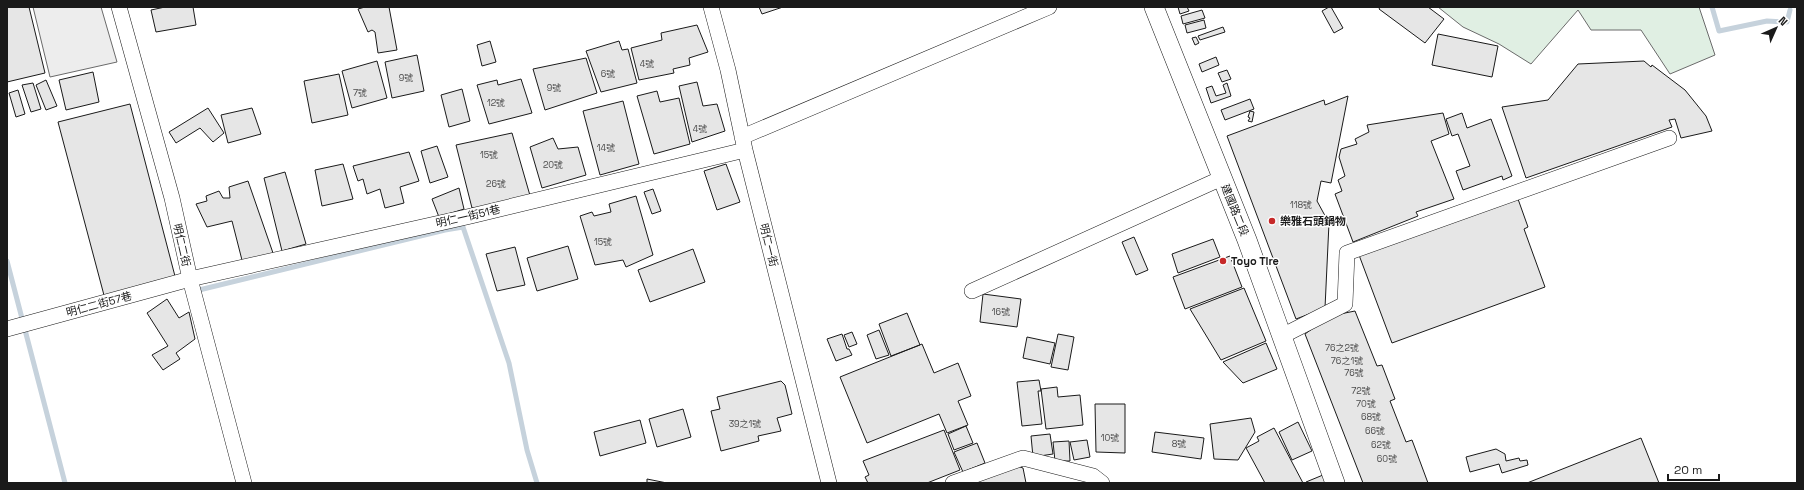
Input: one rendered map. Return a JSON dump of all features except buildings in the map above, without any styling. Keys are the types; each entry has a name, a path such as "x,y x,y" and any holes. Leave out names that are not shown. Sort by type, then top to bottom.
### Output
{"street":[{"name":"明仁二街","path":"119,7 172,198 190,280 244,483"},
{"name":"明仁一街","path":"711,7 728,70 743,144 829,483"},
{"name":"明仁一街51巷","path":"190,280 471,216 743,144 1049,7"},
{"name":"建國路二段","path":"1154,7 1222,178 1282,336 1335,483"},
{"path":"1282,336 1345,304 1347,253 1669,138"},
{"path":"972,290 1222,178"},
{"name":"明仁二街57巷","path":"7,329 190,280"},
{"path":"953,483 1023,458 1093,476 1102,483"}],"green space":[{"path":"1438,7 1699,7 1715,55 1670,74 1641,30 1591,30 1578,10 1531,64 1499,44 1463,27"}],"shaded area":[{"path":"33,7 101,7 117,62 50,77"}],"waterway":[{"path":"1712,7 1719,31 1767,21 1787,22 1790,10"},
{"path":"195,291 445,230 463,227 509,363 527,450 537,483"},
{"path":"7,261 65,483"}],"place":[{"name":"樂雅石頭鍋物","path":"1272,221"},
{"name":"Toyo Tire","path":"1223,261"}]}
